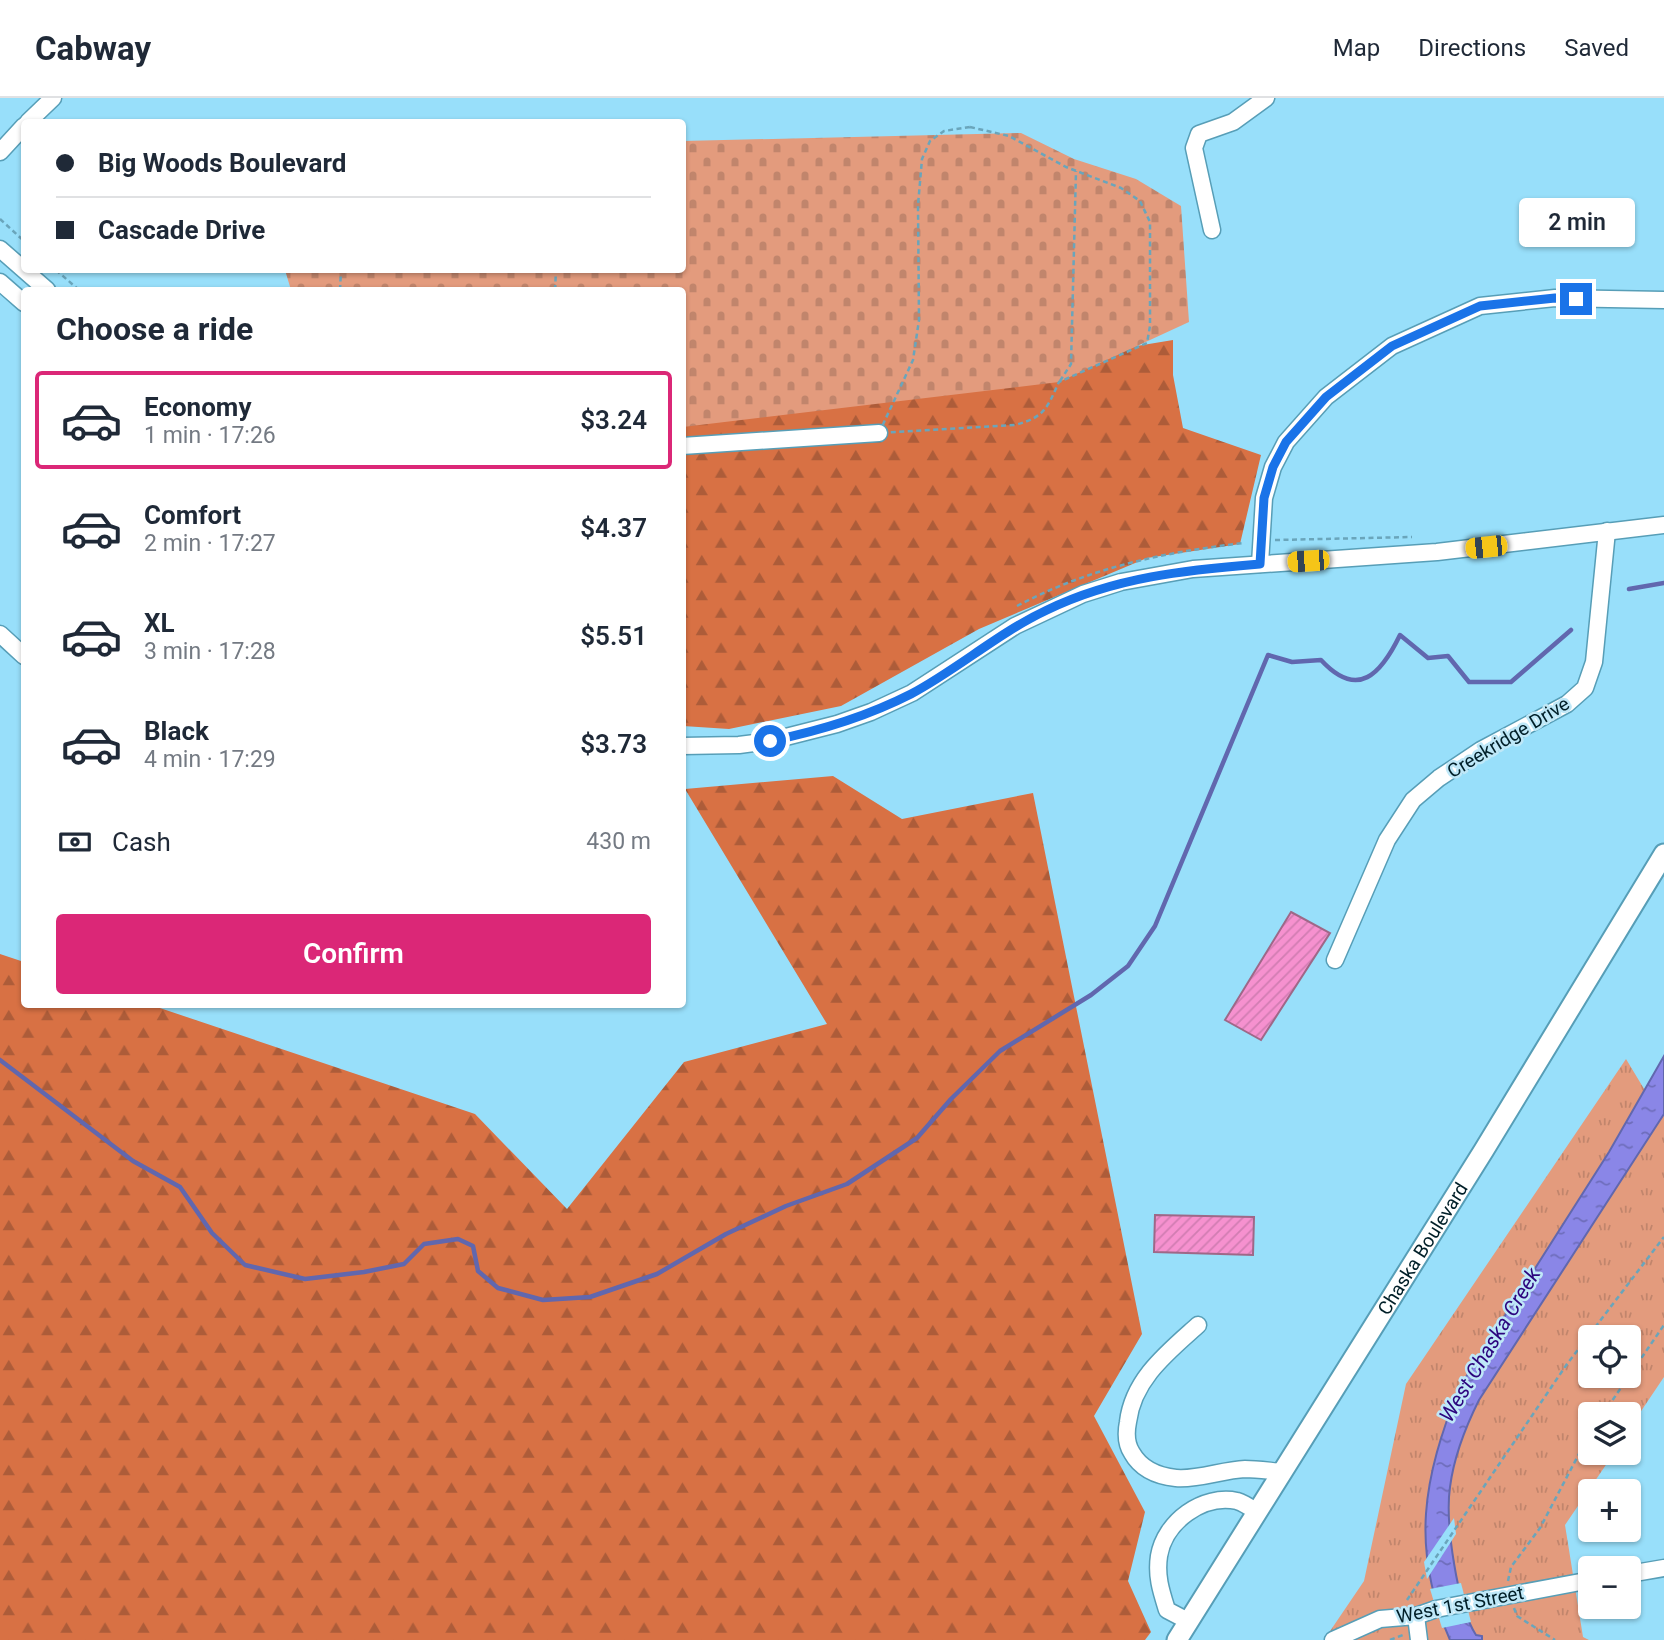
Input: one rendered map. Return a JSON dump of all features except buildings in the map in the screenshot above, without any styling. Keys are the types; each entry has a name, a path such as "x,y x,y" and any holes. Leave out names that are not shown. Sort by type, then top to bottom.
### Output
{"main road":[{"name":"Chaska Boulevard","path":"1177,1640 1484,1150 1664,854"}],"street":[{"path":"31,119 53,98"},
{"path":"1212,230 1194,148 1199,134 1233,122 1266,98"},
{"path":"0,152 21,129"},
{"path":"0,249 21,267"},
{"path":"28,273 44,287"},
{"path":"0,282 21,300"},
{"path":"1260,564 1264,498 1273,467 1286,442 1326,397 1392,346 1480,306 1555,298 1664,300"},
{"path":"686,446 879,433"},
{"path":"686,746 739,745 770,741 837,724 912,693 1014,626 1083,594 1160,574 1437,552 1664,525"},
{"name":"Creekridge Drive","path":"1335,960 1387,840 1413,800 1439,778 1481,750 1567,704 1585,688 1594,662 1607,531"},
{"path":"0,634 21,653"},
{"path":"1198,1325 1157,1363 1138,1390 1129,1412 1126,1430 1129,1448 1137,1461 1148,1471 1177,1478 1244,1469 1282,1472"},
{"path":"1188,1621 1167,1610 1158,1580 1159,1553 1172,1528 1191,1509 1209,1502 1241,1502 1257,1511"},
{"path":"1641,1572 1664,1568"},
{"name":"West 1st Street","path":"1333,1640 1380,1619 1417,1629 1436,1609 1467,1603 1513,1603 1578,1584"}],"path":[{"path":"1059,382 1147,343 1150,326 1150,222 1140,201 1121,188 1076,171 1009,136 970,127 944,131 930,141 922,159 918,205 919,320 914,360 879,433 1015,425 1030,421 1045,412 1059,382 1071,364 1076,171"},
{"path":"0,219 21,238"},
{"path":"59,273 76,287"},
{"path":"1008,611 1072,579 1168,554 1261,542 1416,537"},
{"path":"1421,1577 1567,1364 1664,1237"},
{"path":"1610,1402 1664,1325"},
{"path":"1555,1640 1517,1616 1508,1581 1511,1567 1540,1528 1578,1456"}],"green space":[{"path":"1021,133 1074,159 1136,179 1181,206 1189,322 1059,382 686,427 686,287 290,287 286,273 686,273 686,141"},
{"path":"1173,340 1173,375 1183,428 1261,455 1240,544 1147,558 979,629 841,706 729,729 686,726 686,421"},
{"path":"833,776 902,819 1033,793 1142,1334 1094,1416 1145,1512 1128,1581 1151,1632 1145,1640 0,1640 0,954 21,961 21,1008 160,1008 475,1114 567,1209 684,1062 827,1024 686,789"},
{"path":"1626,1059 1655,1107 1664,1099 1664,1377 1641,1411 1641,1402 1578,1402 1578,1465 1606,1465 1596,1479 1578,1479 1578,1506 1565,1525 1578,1619 1583,1637 1589,1640 1324,1640 1364,1581 1406,1384"}],"water":[{"name":"West Chaska Creek","path":"1664,1056 1664,1114 1479,1400 1461,1442 1450,1487 1451,1542 1463,1605 1476,1635 1482,1636 1482,1640 1450,1640 1429,1575 1426,1514 1437,1453 1459,1388 1609,1152"}],"pier":[{"path":"1454,1518 1456,1534 1427,1579 1424,1562"},
{"path":"1461,1583 1471,1622 1442,1628 1430,1589"}],"waterway":[{"path":"1629,589 1664,583"},
{"path":"0,1060 133,1161 180,1187 212,1233 245,1265 305,1279 364,1272 404,1264 424,1244 458,1239 473,1246 478,1271 498,1288 543,1300 590,1297 657,1274 726,1234 786,1206 847,1184 917,1138 951,1099 1000,1051 1091,995 1128,966 1155,926 1268,655 1292,662 1321,660 1334,672 1357,680 1376,671 1400,635 1428,658 1448,656 1469,682 1511,682 1571,630"}],"route":[{"path":"770,741 837,724 912,693 1014,626 1083,594 1160,574 1260,564 1264,498 1273,467 1286,442 1326,397 1392,346 1480,306 1555,298 1576,299"}]}
